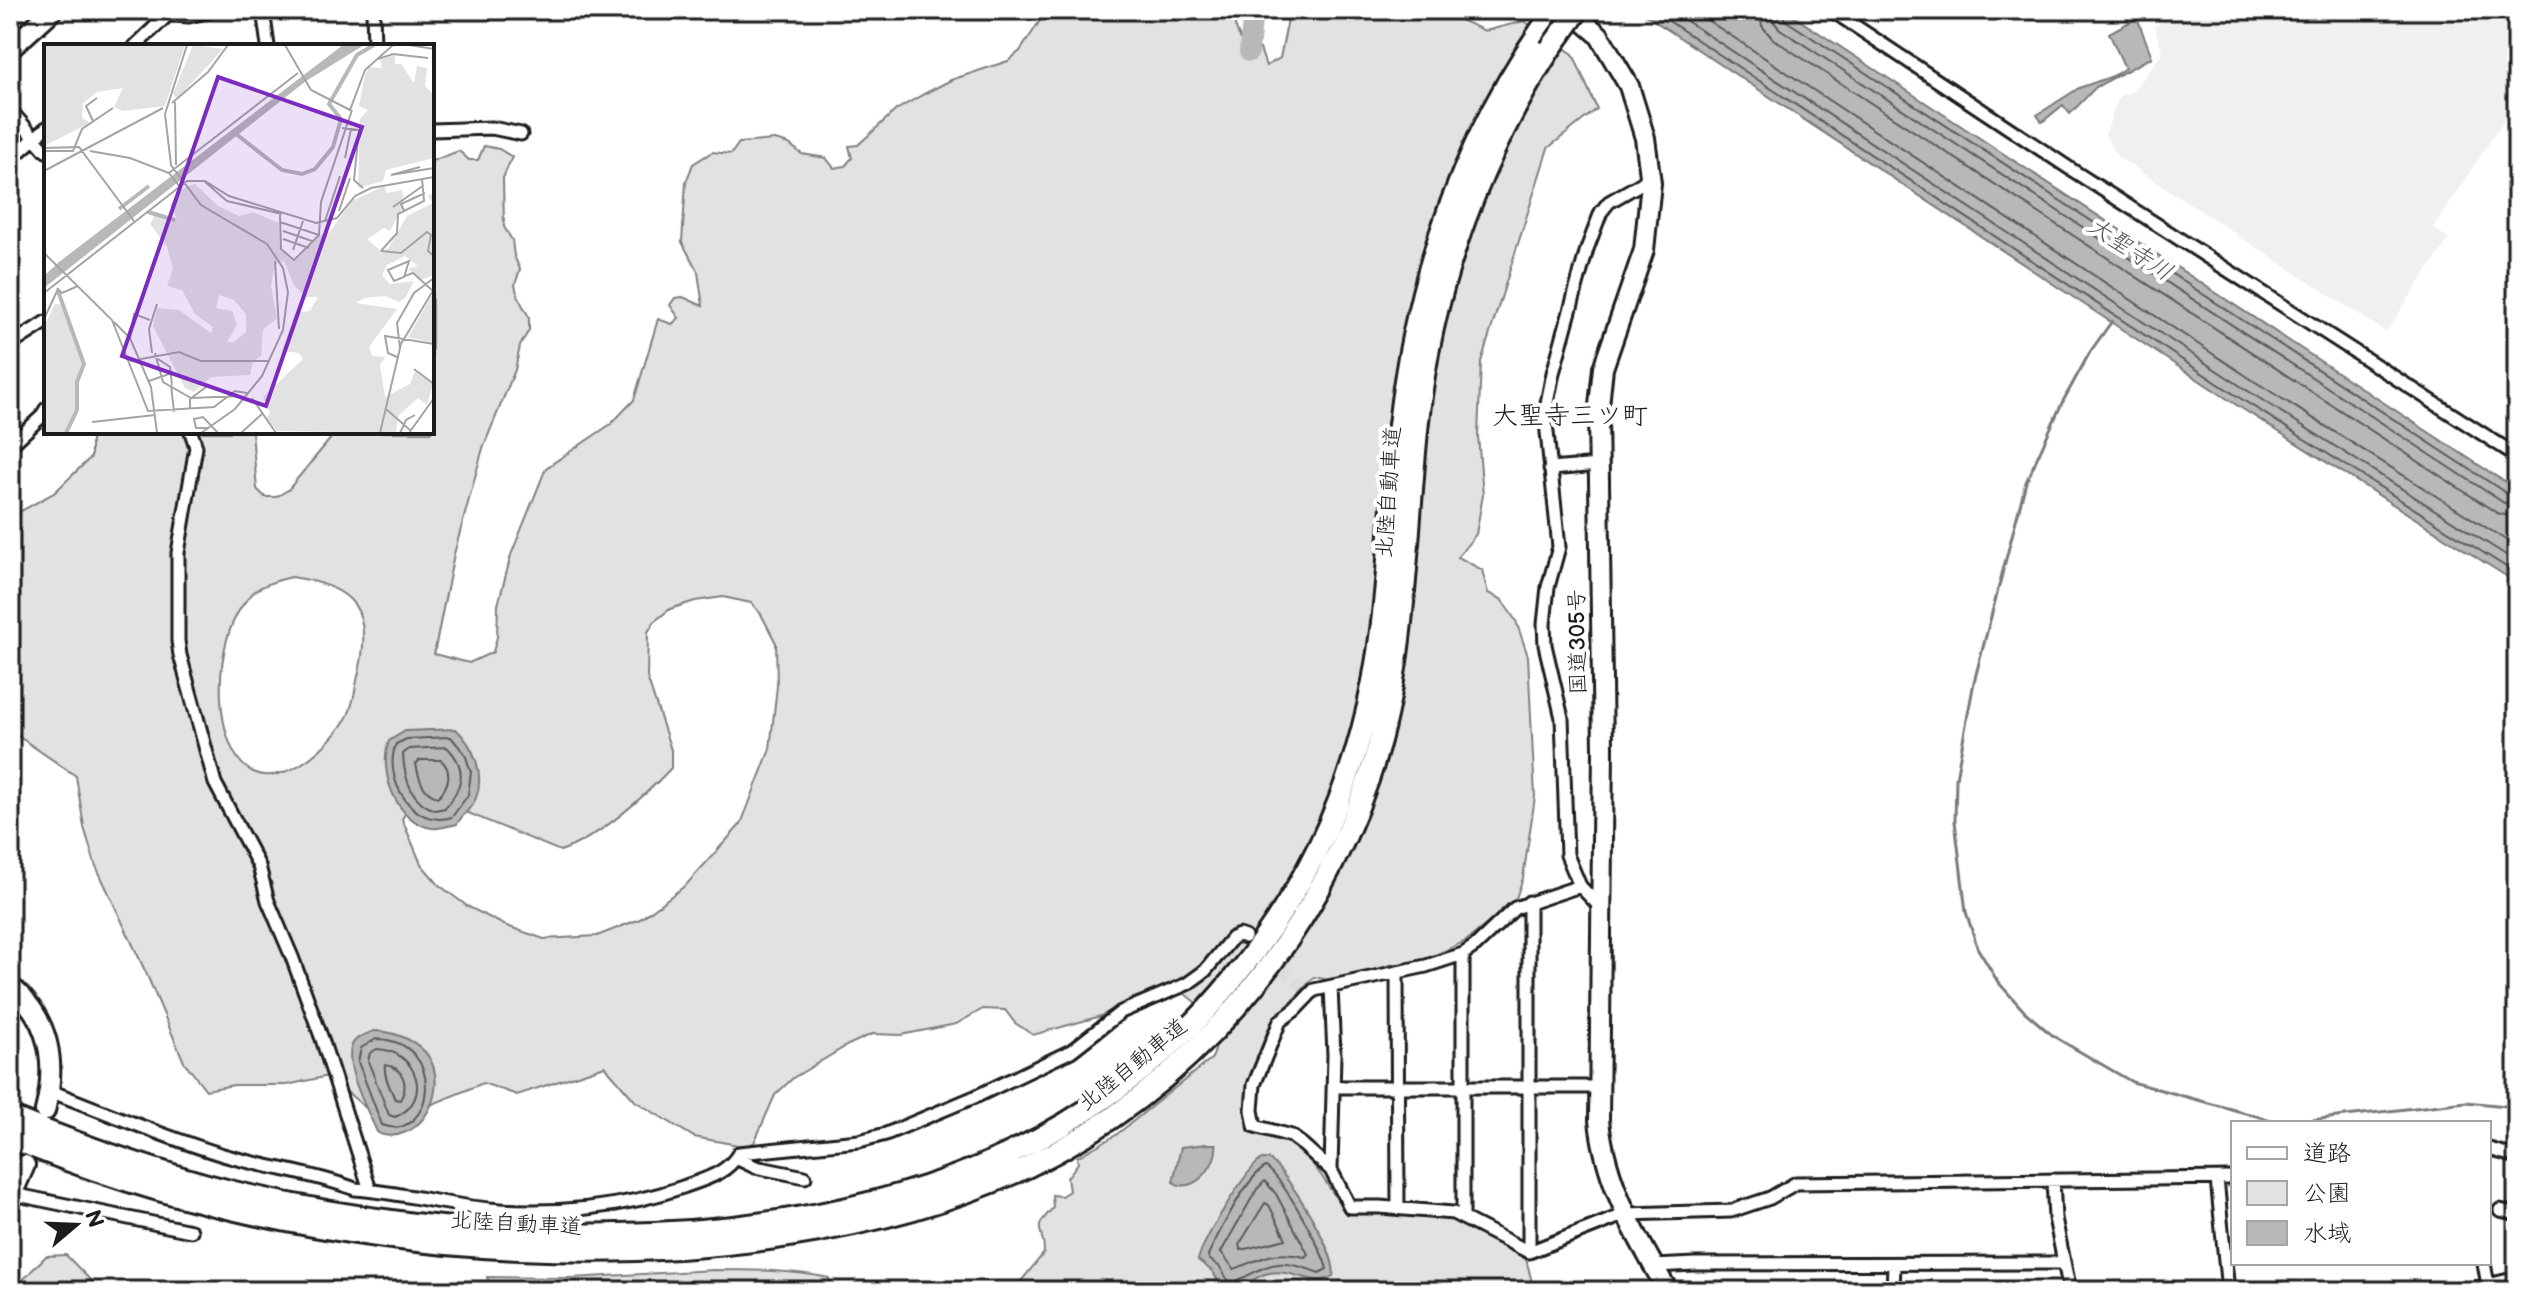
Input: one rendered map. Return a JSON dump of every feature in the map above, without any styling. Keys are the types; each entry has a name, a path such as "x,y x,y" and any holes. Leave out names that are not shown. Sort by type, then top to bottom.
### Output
{"highway":[{"name":"北陸自動車道","path":"10,1137 106,1175 283,1222 394,1240 557,1252 716,1246 856,1226 945,1201 1030,1165 1102,1124 1139,1098 1206,1039 1278,953 1328,871 1367,782 1382,733 1401,628 1418,419 1434,322 1480,178 1522,92 1555,10"},
{"name":"北陸自動車道","path":"10,1117 175,1176 293,1205 453,1228 591,1233 758,1223 881,1199 937,1183 1022,1148 1093,1106 1159,1056 1222,993 1271,929 1313,859 1329,823 1348,777 1374,681 1387,576 1404,383 1428,268 1462,172 1482,129 1543,43 1578,10"},
{"path":"10,1147 106,1175"}],"main road":[{"path":"10,49 53,10"},
{"name":"国道305号","path":"1570,10 1599,35 1629,86 1645,138 1650,175 1644,250 1601,380 1598,415 1603,748 1599,1120 1604,1152 1626,1214 1668,1291"},
{"path":"10,986 32,1007 42,1024 50,1056 50,1091 45,1111"}],"street":[{"path":"137,44 172,12 189,16 215,10"},
{"path":"263,10 268,44"},
{"path":"373,10 374,44"},
{"path":"1831,10 2085,178 2517,456"},
{"path":"10,110 44,149"},
{"path":"434,130 492,128 521,134"},
{"path":"10,160 44,130"},
{"path":"1600,907 1580,886 1567,855 1562,718 1545,634 1548,587 1559,547 1545,413 1587,249 1601,212 1609,202 1650,175"},
{"path":"10,345 44,323"},
{"path":"10,446 44,411"},
{"path":"192,434 196,447 178,553 180,655 215,783 259,866 268,901 322,1039 370,1190"},
{"path":"1550,469 1599,465"},
{"path":"1580,886 1515,908 1463,954 1397,972 1306,990 1295,1010 1280,1021 1254,1085 1255,1126 1291,1136 1331,1170 1350,1207 1398,1208 1463,1216 1529,1252 1626,1214 1731,1211 1759,1203 1791,1185 1804,1183 2231,1178"},
{"path":"1529,902 1529,1252"},
{"path":"50,1091 221,1154 281,1171 334,1181 355,1189 489,1209 563,1209 629,1202 660,1195 713,1176 730,1167 739,1153 746,1150 859,1141 886,1134 977,1096 1071,1051 1121,1012 1187,984 1210,967 1232,938 1239,935 1245,937"},
{"path":"1463,954 1463,1216"},
{"path":"1397,972 1398,1208"},
{"path":"1331,987 1334,1087 1331,1170"},
{"path":"1334,1087 1600,1087"},
{"path":"2491,1150 2517,1157"},
{"path":"736,1158 755,1167 805,1177"},
{"path":"2217,1179 2229,1255 2228,1291"},
{"path":"2053,1180 2055,1218 2070,1291"},
{"path":"16,1183 191,1231"},
{"path":"2500,1210 2517,1214"},
{"path":"1654,1266 2064,1263"},
{"path":"1893,1291 1894,1265"},
{"path":"2484,1265 2488,1285"},
{"path":"2463,1291 2517,1278"}],"shaded area":[{"path":"2188,10 2517,10 2517,100 2433,228 2449,239 2386,332 2117,156 2105,135 2119,96 2132,92 2163,53 2154,26"}],"green space":[{"path":"1047,10 1238,10 1235,26 1243,46 1260,49 1266,66 1280,58 1289,14 1293,10 1438,10 1485,31 1524,21 1573,54 1597,109 1548,148 1481,362 1478,436 1483,495 1476,534 1458,557 1482,570 1488,593 1501,599 1516,621 1528,656 1535,797 1523,878 1515,901 1466,941 1422,961 1390,965 1339,982 1314,977 1270,1025 1247,1087 1246,1121 1249,1132 1278,1137 1295,1147 1319,1172 1343,1210 1349,1213 1407,1213 1461,1221 1526,1259 1532,1282 1539,1291 1013,1291 1044,1253 1040,1226 1053,1208 1052,1195 1061,1196 1069,1191 1067,1178 1078,1163 1077,1157 1116,1135 1212,1058 1216,1046 1213,1024 1199,1006 1171,984 1131,999 1101,1016 1033,1035 1015,1023 1005,1010 983,1009 956,1024 901,1035 872,1034 793,1078 775,1095 754,1143 743,1146 694,1137 635,1101 605,1066 517,1095 483,1083 385,1124 328,1076 287,1085 234,1085 206,1090 184,1062 95,864 84,827 76,776 10,733 10,517 54,493 91,457 91,434 252,434 257,489 265,497 276,497 288,490 334,434 434,434 434,160 459,151 469,160 478,160 484,146 499,149 512,157 503,178 504,227 512,240 520,269 515,285 518,297 529,317 529,330 520,346 515,370 483,448 454,554 434,654 469,663 493,652 498,605 511,555 546,468 611,424 634,400 658,319 672,324 679,318 670,305 675,298 683,297 703,306 698,272 682,242 686,182 693,164 712,152 731,154 739,143 775,140 789,144 802,154 826,158 834,168 845,166 852,158 849,146 858,145 896,110 951,80 1008,61 1020,51","holes":["292,577 314,581 345,595 361,617 363,650 351,709 334,735 303,763 286,772 269,775 253,772 239,760 224,721 221,682 226,642 242,607 261,587","723,597 751,603 761,614 776,643 777,686 770,749 741,824 686,885 640,919 597,936 544,939 504,925 467,906 439,885 421,864 402,819 410,805 449,805 560,851 605,827 671,768 671,750 647,677 648,632 655,621 670,609 695,601"]},
{"path":"66,1255 98,1288 121,1291 12,1291 46,1256"},
{"path":"714,1270 815,1275 829,1278 830,1291 491,1291 487,1277 571,1278"}],"water":[{"name":"大聖寺川","path":"1638,10 1784,10 2517,490 2517,583 2238,406"},
{"path":"2137,18 2152,57 2096,87 2070,114 2063,105 2042,122 2037,115 2079,88 2113,76 2125,68 2109,33"},
{"path":"456,729 476,761 479,779 476,798 457,824 435,828 419,824 409,817 393,794 386,767 389,741 405,731"},
{"path":"374,1031 394,1034 414,1043 425,1052 435,1073 436,1085 430,1108 416,1126 399,1135 387,1136 377,1132 351,1064 352,1045"},
{"path":"1216,1144 1216,1152 1203,1176 1189,1185 1173,1182 1181,1147"},
{"path":"1262,1159 1269,1159 1277,1167 1310,1214 1328,1251 1333,1276 1318,1280 1275,1272 1235,1289 1223,1290 1213,1272 1198,1260 1226,1206"}],"waterway":[{"path":"1249,52 1253,10"},
{"path":"2112,321 2090,352 2062,403 2026,482 1974,682 1956,778 1955,821 1966,912 1978,949 1998,982 2024,1011 2053,1036 2132,1082 2275,1121"},
{"path":"2303,1121 2466,1102 2517,1107"}],"tunnel":[{"path":"1270,958 1303,987"}],"district":[{"name":"大聖寺三ツ町","path":"1570,416"}]}
